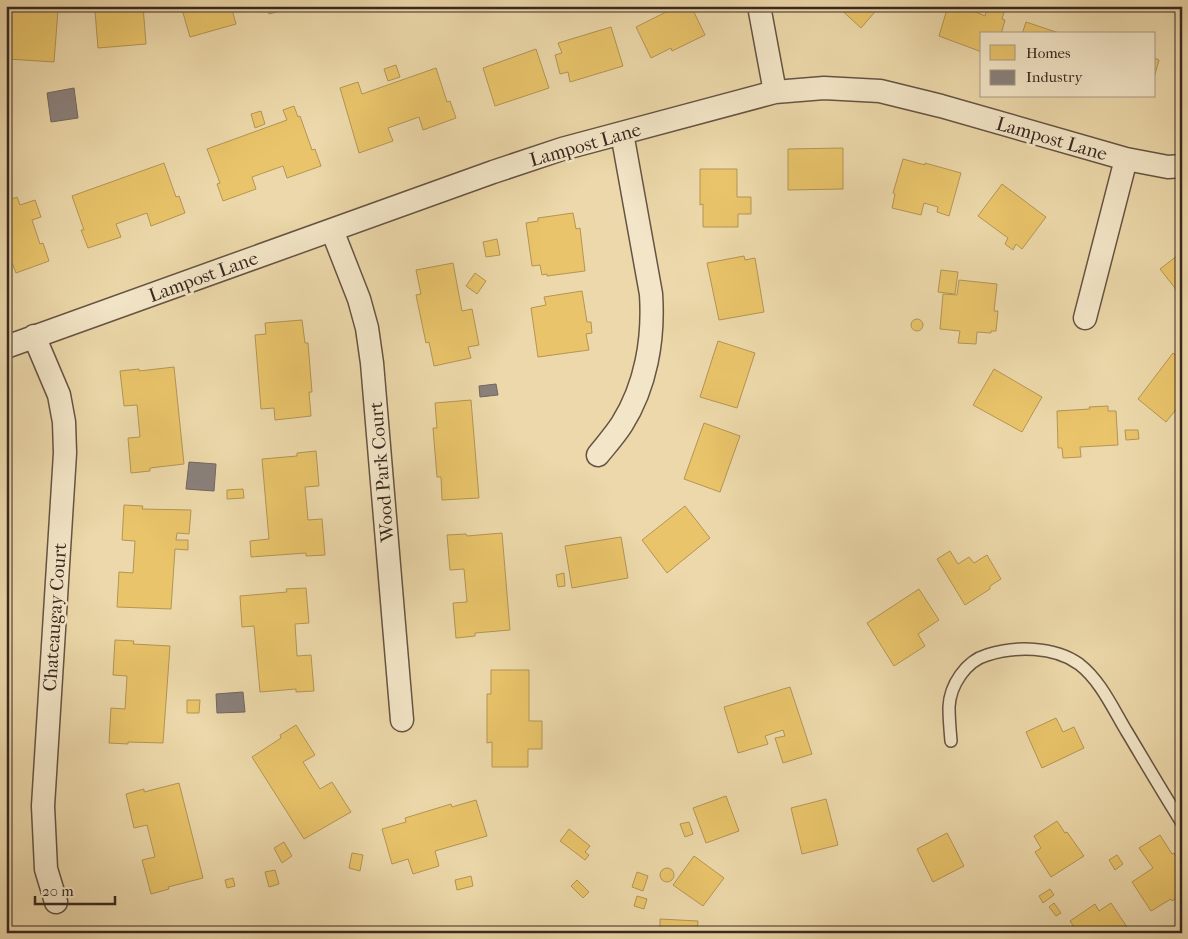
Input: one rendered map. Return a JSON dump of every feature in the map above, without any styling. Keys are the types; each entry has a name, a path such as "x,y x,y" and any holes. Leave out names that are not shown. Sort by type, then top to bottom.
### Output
{"street":[{"path":"760,6 774,92"},
{"name":"Lampost Lane","path":"6,347 562,149 774,92 824,88 880,91 941,106 1126,159 1168,167 1182,166"},
{"path":"598,455 622,424 637,394 650,350 653,320 651,294 622,133"},
{"path":"1085,318 1126,159"},
{"name":"Wood Park Court","path":"332,230 359,299 367,328 372,362 402,720"},
{"name":"Chateaugay Court","path":"34,336 59,395 64,422 65,453 42,806 46,869 56,902"}],"lane":[{"path":"950,741 949,705 959,676 965,669 982,656 1012,649 1054,653 1079,664 1100,686 1182,823"}],"building: Homes":[{"path":"143,6 146,44 98,48 95,11"},
{"path":"181,6 231,6 236,24 190,37"},
{"path":"267,6 299,6 269,14"},
{"path":"678,6 691,6 705,35 672,51 671,48 651,58 636,27"},
{"path":"837,6 880,6 861,28"},
{"path":"948,6 978,6 976,12 985,16 988,6 1006,6 1002,19 1005,20 1002,32 980,32 980,51 939,36"},
{"path":"10,8 58,10 54,62 8,59 9,46 6,46 6,22 9,22"},
{"path":"1026,22 1056,32 1023,32"},
{"path":"611,27 623,66 570,82 568,72 560,74 555,55 562,53 558,43"},
{"path":"536,49 549,88 495,106 483,68"},
{"path":"1156,59 1159,60 1156,71"},
{"path":"396,65 400,77 388,81 384,69"},
{"path":"436,68 447,102 450,101 456,118 423,130 419,117 388,128 393,141 359,153 340,88 358,82 362,94"},
{"path":"294,106 298,117 300,116 312,150 315,149 321,166 287,178 283,166 252,177 256,189 223,201 217,184 220,183 207,149 287,120 283,110"},
{"path":"261,111 265,124 255,128 251,114"},
{"path":"843,148 843,189 788,190 788,149"},
{"path":"903,159 961,173 949,216 937,212 938,207 924,203 921,215 892,208 895,194 893,193"},
{"path":"164,163 176,197 179,196 185,213 151,226 147,213 116,224 121,237 88,248 72,196"},
{"path":"700,169 737,169 737,197 751,197 751,214 738,214 738,227 703,227 703,204 700,205"},
{"path":"1002,184 1046,217 1022,249 1016,244 1013,250 1005,244 1008,238 978,216"},
{"path":"17,197 20,205 35,200 41,217 32,220 40,244 43,243 49,261 16,273 11,260 6,261 6,201"},
{"path":"573,213 576,229 580,228 585,271 542,275 540,265 532,266 526,223 538,221 538,218"},
{"path":"497,239 500,255 486,257 483,242"},
{"path":"1182,252 1182,297 1160,269"},
{"path":"744,256 745,260 755,258 764,312 719,320 707,263"},
{"path":"453,263 462,311 472,309 479,345 468,347 471,358 434,366 429,342 426,343 416,295 421,294 416,270"},
{"path":"941,270 958,272 955,294 938,292"},
{"path":"475,273 486,281 477,294 466,286"},
{"path":"959,280 997,284 994,311 998,311 996,331 991,331 991,333 977,332 976,344 958,343 960,331 940,329 943,294 957,295"},
{"path":"582,291 587,322 591,322 592,333 586,334 589,350 538,357 531,308 546,305 544,297"},
{"path":"919,319 922,320 922,330 915,331 912,330 911,323 912,320"},
{"path":"302,320 305,343 308,343 312,392 309,392 311,416 275,420 274,408 261,409 255,335 266,334 265,323"},
{"path":"718,341 755,353 737,408 700,397"},
{"path":"1173,353 1182,360 1182,402 1166,422 1138,399"},
{"path":"174,367 184,464 150,468 150,471 131,473 128,438 140,437 137,405 124,406 120,371"},
{"path":"994,369 1042,397 1022,432 973,405"},
{"path":"471,400 479,498 442,500 441,477 437,477 433,428 437,428 435,403"},
{"path":"1108,406 1108,411 1116,411 1118,445 1080,447 1081,457 1063,458 1062,448 1058,448 1057,411"},
{"path":"704,423 740,436 720,492 684,479"},
{"path":"1125,430 1138,430 1139,439 1126,440"},
{"path":"316,451 319,486 305,487 308,520 322,519 325,555 306,556 306,553 251,557 250,541 269,539 262,459 297,456 297,453"},
{"path":"243,489 244,498 227,499 227,490"},
{"path":"124,505 143,506 142,509 191,510 189,534 177,533 176,540 188,540 188,550 175,549 171,609 117,607 119,572 133,573 135,541 122,540"},
{"path":"685,506 710,538 667,573 642,540"},
{"path":"502,533 510,630 475,633 475,636 456,638 453,603 467,602 464,569 450,570 447,535 466,534 467,536"},
{"path":"621,537 628,578 572,588 565,546"},
{"path":"950,551 958,564 969,557 974,563 987,555 1001,579 990,586 990,589 965,605 937,559"},
{"path":"564,573 565,586 558,587 556,575"},
{"path":"306,588 309,623 295,624 297,656 311,655 314,691 296,692 296,689 260,692 254,626 242,627 240,596 287,592 286,589"},
{"path":"919,589 939,620 918,634 925,646 894,666 867,623"},
{"path":"115,640 134,641 133,644 170,646 163,743 109,743 111,708 125,709 127,676 113,675"},
{"path":"491,670 529,670 529,721 542,721 542,749 528,749 528,767 492,767 492,742 487,743 487,694 491,694"},
{"path":"790,687 812,754 783,763 775,738 785,736 783,730 765,736 768,744 738,753 724,707"},
{"path":"187,700 200,700 199,713 187,713"},
{"path":"1056,718 1063,732 1074,727 1084,748 1042,768 1026,732"},
{"path":"296,725 315,755 303,762 320,789 332,782 351,812 304,839 252,757 281,738 280,735"},
{"path":"179,783 203,878 168,887 169,889 151,894 142,860 155,857 147,825 134,828 126,794 144,789 144,792"},
{"path":"726,796 739,831 706,843 693,808"},
{"path":"826,799 838,845 802,854 791,808"},
{"path":"476,800 487,836 435,851 439,866 413,874 408,859 392,864 382,829 406,822 405,818 451,804 452,807"},
{"path":"1057,821 1084,856 1051,877 1035,852 1041,848 1034,836"},
{"path":"689,822 693,834 685,837 680,824"},
{"path":"569,829 590,846 585,852 589,855 585,860 560,841"},
{"path":"947,833 964,866 933,882 917,849"},
{"path":"1160,835 1172,854 1174,853 1182,865 1182,895 1151,911 1132,882 1153,868 1139,848"},
{"path":"284,842 292,856 282,863 274,848"},
{"path":"352,853 363,855 360,871 349,868"},
{"path":"1117,855 1123,864 1115,870 1109,860"},
{"path":"694,856 724,878 703,906 673,885"},
{"path":"664,868 670,868 674,875 670,882 664,882 660,878 660,872"},
{"path":"275,870 279,884 269,887 265,872"},
{"path":"637,872 648,876 643,891 632,887"},
{"path":"471,876 473,886 457,890 455,880"},
{"path":"233,878 235,886 227,888 225,880"},
{"path":"577,880 589,892 583,898 571,886"},
{"path":"1050,889 1054,895 1043,903 1039,896"},
{"path":"637,896 647,899 644,909 634,906"},
{"path":"1054,903 1061,913 1056,916 1049,907"},
{"path":"1111,903 1127,927 1117,933 1078,933 1070,921 1095,904 1099,911"},
{"path":"660,919 698,921 697,933 660,933"},
{"path":"904,928 905,933 890,933 890,931"}],"building: Industry":[{"path":"74,88 78,118 51,122 47,93"},
{"path":"496,384 498,395 480,397 479,386"},
{"path":"189,462 216,464 214,491 186,489"},
{"path":"243,692 245,712 217,713 216,694"}]}
